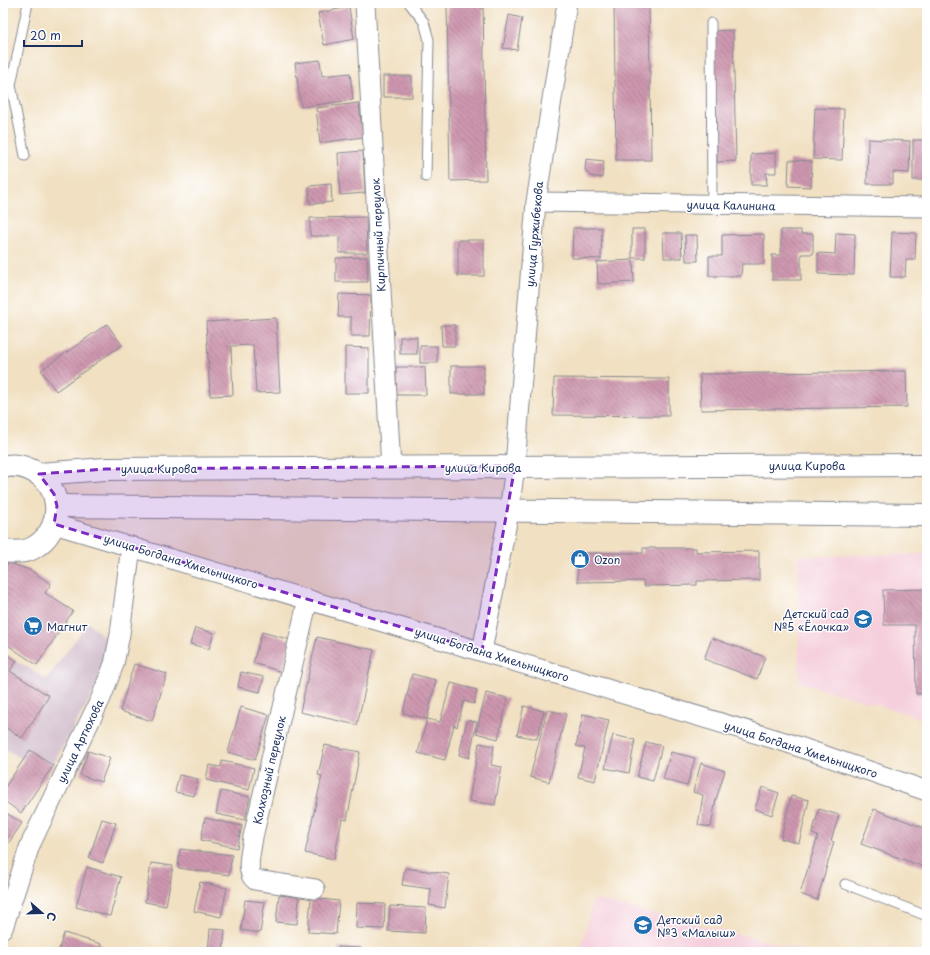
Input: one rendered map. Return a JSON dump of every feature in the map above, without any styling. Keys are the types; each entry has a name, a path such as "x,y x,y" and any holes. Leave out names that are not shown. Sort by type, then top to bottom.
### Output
{"street":[{"name":"Кирпичный переулок","path":"365,3 391,468"},
{"name":"улица Гуржибекова","path":"482,651 509,512 515,466 536,202 567,3"},
{"name":"улица Калинина","path":"536,202 927,207"},
{"name":"улица Кирова","path":"3,467 9,465 25,467 39,474 48,483 54,494 55,515"},
{"name":"улица Кирова","path":"39,474 105,469 927,465"},
{"path":"3,551 17,553 32,548 45,538 55,515 509,512 927,515"},
{"name":"улица Богдана Хмельницкого","path":"55,515 131,546 788,743 927,791"},
{"name":"улица Артюхова","path":"3,928 30,844 101,698 114,664 120,634 131,546"},
{"name":"Колхозный переулок","path":"308,599 254,837 250,868 251,875 255,880 315,890"}],"lane":[{"path":"25,156 11,85 28,3"},
{"path":"410,3 424,22 428,40 426,177"},
{"path":"711,23 712,204"},
{"path":"845,884 927,916"}],"highlighted area":[{"path":"515,466 482,651 54,524 57,506 54,494 39,474 105,469"}],"shaded area":[{"name":"Детский сад №5 «Ёлочка»","path":"927,554 927,720 799,682 798,556"},
{"path":"88,622 105,638 107,668 48,773 3,748 3,653 47,679"},
{"name":"Детский сад №3 «Малыш»","path":"593,899 807,951 580,952"}],"building":[{"path":"447,3 483,3 486,180 450,181"},
{"path":"614,3 649,3 651,160 616,160"},
{"path":"349,7 354,39 324,45 318,13"},
{"path":"509,15 522,18 517,50 503,48"},
{"path":"733,30 736,161 717,162 714,31"},
{"path":"320,60 322,76 350,73 353,100 301,107 295,63"},
{"path":"383,76 412,76 412,97 383,97"},
{"path":"359,103 363,137 320,143 316,108"},
{"path":"815,108 844,109 842,160 813,159"},
{"path":"868,139 910,141 909,173 893,172 893,184 867,184"},
{"path":"913,140 927,140 927,180 913,180"},
{"path":"363,151 365,193 340,195 338,153"},
{"path":"776,153 776,173 766,173 767,185 751,185 751,154"},
{"path":"586,159 604,161 602,178 590,176 585,170"},
{"path":"789,160 812,161 811,187 788,186"},
{"path":"331,184 332,202 310,204 309,186"},
{"path":"366,217 367,253 339,253 339,236 310,236 310,218"},
{"path":"573,228 602,228 601,259 572,258"},
{"path":"632,229 645,229 645,258 632,258"},
{"path":"781,230 801,230 801,234 813,234 813,254 801,254 801,280 772,280 772,255 781,255"},
{"path":"892,232 916,233 915,260 906,260 905,277 890,277"},
{"path":"663,233 681,233 682,258 664,258"},
{"path":"836,233 855,234 854,275 818,274 818,253 835,254"},
{"path":"764,234 764,264 742,264 741,276 709,276 709,256 722,256 722,235"},
{"path":"685,235 697,235 698,261 686,261"},
{"path":"458,240 484,240 484,276 458,276"},
{"path":"367,257 368,282 336,282 336,258"},
{"path":"633,260 634,282 598,284 597,262"},
{"path":"339,294 371,295 370,336 351,336 351,317 338,317"},
{"path":"276,318 280,392 256,393 253,345 231,346 233,395 210,396 206,322"},
{"path":"107,324 122,345 56,391 41,370"},
{"path":"441,325 455,325 455,346 442,346"},
{"path":"400,337 417,337 417,354 400,354"},
{"path":"420,346 437,346 437,363 420,363"},
{"path":"345,347 369,348 369,393 345,393"},
{"path":"451,366 484,366 484,394 451,394"},
{"path":"396,367 425,367 426,395 396,395"},
{"path":"906,371 907,407 701,410 700,374"},
{"path":"554,378 669,379 669,416 553,415"},
{"path":"643,548 696,548 696,552 759,551 759,580 697,581 697,585 644,586 643,581 578,582 577,553 643,553"},
{"name":"Магнит","path":"10,563 30,570 51,584 45,593 73,611 37,665 3,642 3,566"},
{"path":"927,589 927,693 916,694 915,625 884,625 883,590"},
{"path":"195,628 214,633 209,649 190,644"},
{"path":"262,632 291,640 282,672 253,663"},
{"path":"317,637 374,650 357,725 300,712"},
{"path":"712,638 765,657 757,679 704,659"},
{"path":"3,652 17,661 10,671 49,696 22,738 3,726"},
{"path":"134,664 167,674 152,721 120,711"},
{"path":"241,672 264,677 260,692 238,687"},
{"path":"412,674 436,680 427,719 403,713"},
{"path":"451,683 477,690 474,704 464,701 457,727 454,725 445,760 418,753 427,719 440,722"},
{"path":"486,693 508,698 498,739 476,733"},
{"path":"524,706 544,711 537,739 517,735"},
{"path":"241,707 269,715 255,760 228,752"},
{"path":"547,710 566,714 549,782 530,777"},
{"path":"583,714 609,720 595,781 578,777 585,748 576,746"},
{"path":"467,720 477,722 469,758 459,755"},
{"path":"613,735 635,740 629,773 605,768"},
{"path":"646,742 662,746 653,781 637,777"},
{"path":"479,743 494,746 491,765 502,767 495,805 469,801"},
{"path":"325,745 360,752 347,820 342,819 334,859 305,853 322,776 318,775"},
{"path":"30,750 53,766 21,813 3,800 3,790"},
{"path":"88,751 110,758 101,782 80,775"},
{"path":"671,752 695,758 687,786 663,779"},
{"path":"222,761 254,768 249,790 206,780 209,765 221,767"},
{"path":"701,763 725,771 716,799 711,827 698,825 703,795 693,792"},
{"path":"179,775 198,779 194,796 175,792"},
{"path":"762,787 779,793 772,815 755,809"},
{"path":"221,791 250,797 245,820 216,814"},
{"path":"791,796 809,800 799,843 781,839"},
{"path":"819,809 839,815 831,841 834,842 817,900 800,894 818,836 812,834"},
{"path":"874,809 927,829 927,868 861,844"},
{"path":"3,811 22,823 4,850 3,849"},
{"path":"205,818 242,826 237,848 201,840"},
{"path":"102,819 116,823 103,863 89,858"},
{"path":"180,849 232,855 229,875 178,868"},
{"path":"151,863 173,866 166,906 145,902"},
{"path":"87,867 121,877 110,916 76,907"},
{"path":"405,868 449,874 445,908 429,905 431,889 402,885"},
{"path":"200,882 227,888 221,917 194,911"},
{"path":"279,895 299,897 297,924 276,922"},
{"path":"311,898 339,901 336,934 308,932"},
{"path":"245,900 265,902 260,933 241,930"},
{"path":"357,903 385,904 384,929 356,928"},
{"path":"390,906 426,908 425,933 388,931"},
{"path":"210,929 225,930 223,952 208,952"},
{"path":"64,933 101,944 99,952 58,952"},
{"path":"338,947 361,948 360,952 338,952"},
{"path":"632,948 644,952 631,952"}],"place":[{"name":"Ozon","path":"580,559"},
{"name":"Детский сад №5 «Ёлочка»","path":"863,619"},
{"name":"Магнит","path":"33,626"},
{"name":"Детский сад №3 «Малыш»","path":"643,925"}]}
